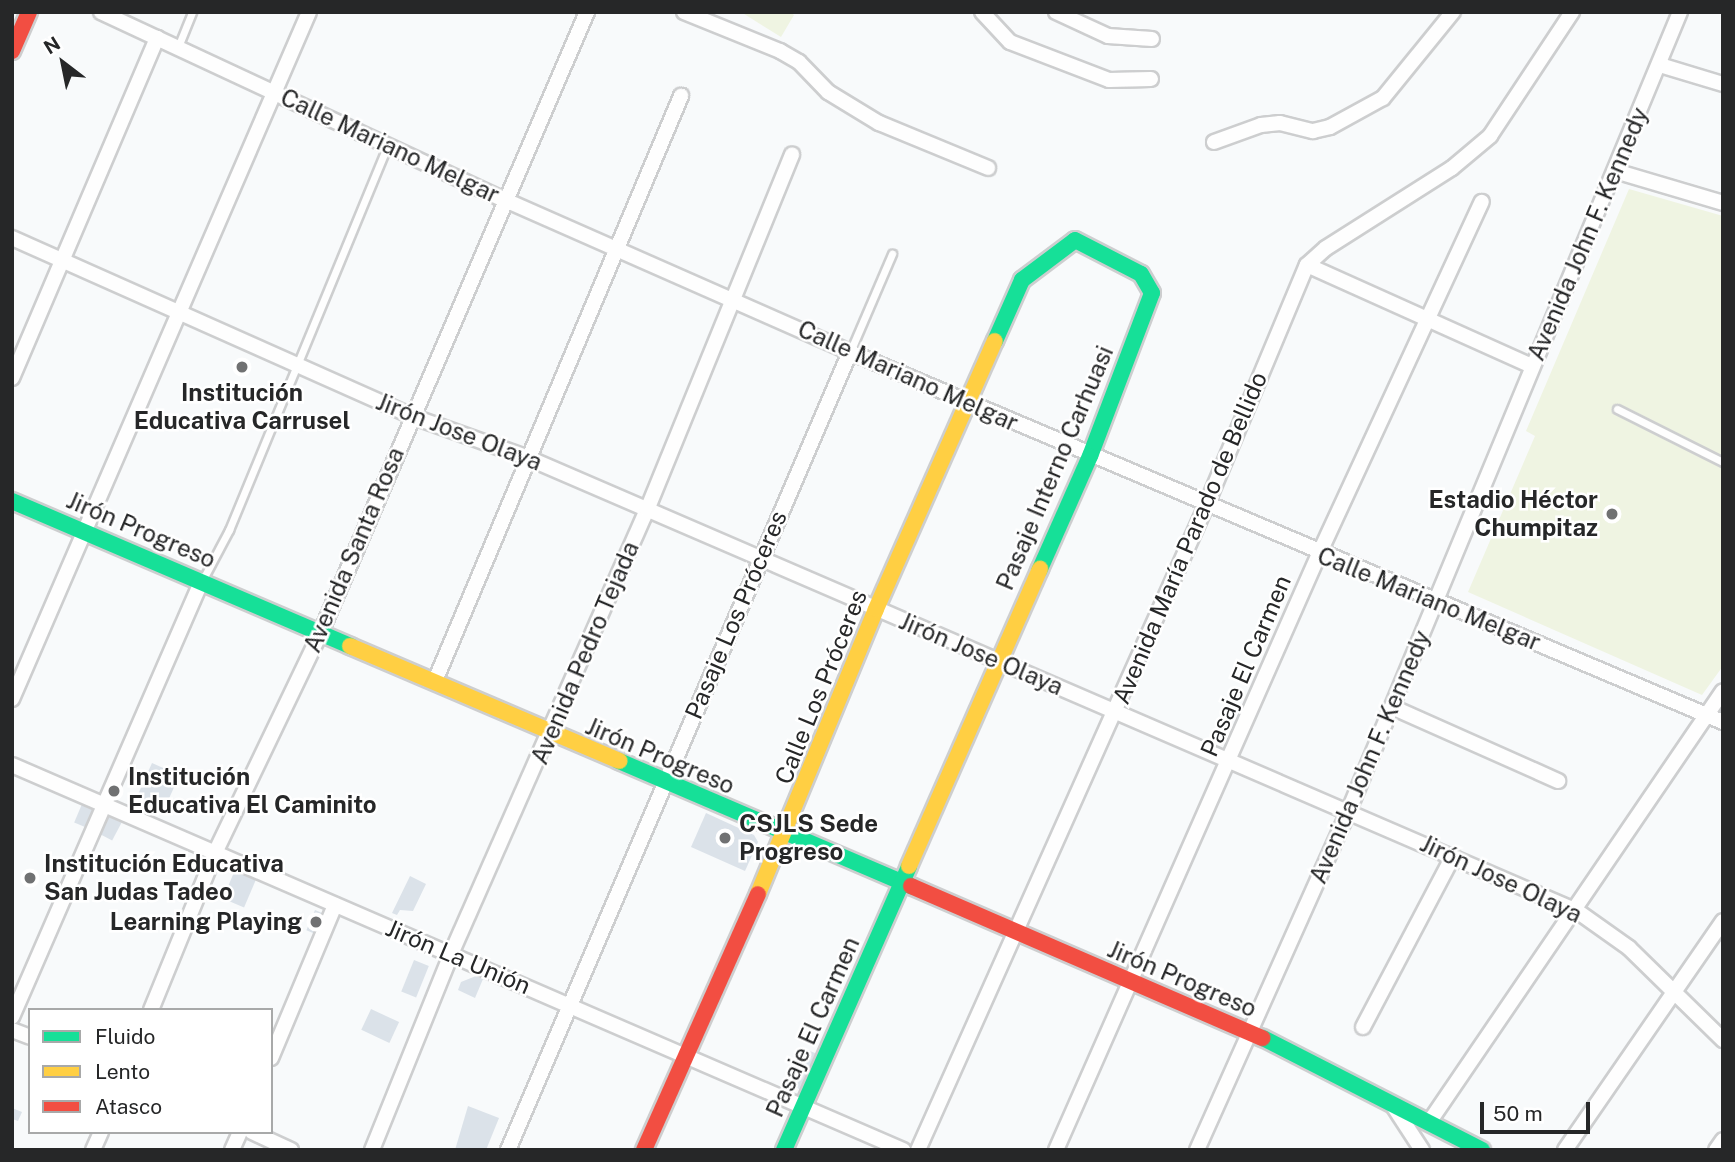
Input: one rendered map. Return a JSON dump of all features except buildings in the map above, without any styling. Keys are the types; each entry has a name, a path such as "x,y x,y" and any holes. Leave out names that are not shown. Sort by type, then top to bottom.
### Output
{"street":[{"path":"12,51 29,12"},
{"name":"Calle Mariano Melgar","path":"101,12 505,200 850,352 1319,554 1438,599 1716,719"},
{"path":"12,699 309,12"},
{"name":"Avenida Santa Rosa","path":"152,1008 215,853 321,632 411,416 587,12"},
{"path":"684,12 708,17 780,51 799,62 828,92 879,123 988,168"},
{"path":"982,12 1010,42 1109,80 1151,79"},
{"path":"1056,12 1108,36 1152,39"},
{"path":"1214,142 1261,125 1280,123 1313,131 1330,127 1383,98 1453,12"},
{"name":"Avenida María Parado de Bellido","path":"918,1150 1206,506 1307,265 1326,248 1452,168 1490,136 1572,12"},
{"name":"Avenida John F. Kennedy","path":"1197,1150 1349,810 1680,12"},
{"path":"12,378 157,38"},
{"path":"1660,65 1723,84"},
{"path":"435,681 619,249 681,96"},
{"name":"Avenida Pedro Tejada","path":"372,1150 451,954 551,734 647,510 792,154"},
{"path":"1615,171 1723,203"},
{"name":"Pasaje El Carmen","path":"1056,1150 1133,982 1319,554 1482,202"},
{"name":"Jirón Jose Olaya","path":"12,238 411,416 528,458 1349,810 1577,911 1629,948 1723,1040"},
{"name":"Pasaje Interno Carhuasi","path":"901,884 997,660 1090,456 1152,293 1141,274 1075,240 1022,279"},
{"path":"1307,265 1532,366"},
{"name":"Calle Los Próceres","path":"644,1150 683,1055 784,835 876,609 970,404 1022,279"},
{"name":"Pasaje Los Próceres","path":"508,1150 850,352"},
{"name":"Jirón Progreso","path":"12,501 86,530 784,835 1251,1032 1391,1103 1422,1150"},
{"path":"12,1017 202,581"},
{"path":"1430,1121 1716,719 1723,691"},
{"path":"1392,707 1559,781"},
{"name":"Jirón La Unión","path":"12,765 903,1150"},
{"path":"1363,1027 1453,856"},
{"name":"Pasaje El Carmen","path":"785,1150 901,884"},
{"path":"273,1053 335,905"},
{"path":"1565,1150 1723,921"},
{"path":"1391,1103 1482,1150"},
{"path":"93,1150 100,1134"},
{"path":"232,1150 239,1134"},
{"path":"256,1134 291,1150"},
{"path":"1716,1150 1723,1140"}],"lane":[{"path":"178,47 192,12"},
{"path":"202,581 229,530 388,145"},
{"path":"850,352 892,254"},
{"path":"1617,409 1723,462"}],"green space":[{"path":"741,12 790,12 794,15 781,37"},
{"name":"Estadio Héctor Chumpitaz","path":"1629,189 1723,216 1723,666 1702,695 1468,592 1535,436 1526,431"}],"traffic: fast":[{"path":"995,341 1022,280 1075,240 1141,274 1152,293 1090,456 1040,569"},
{"path":"12,501 350,646"},
{"path":"619,761 911,886"},
{"path":"784,1150 909,866"},
{"path":"1263,1038 1482,1150"}],"traffic: slow":[{"path":"758,894 876,609 995,341"},
{"path":"909,866 1040,569"},
{"path":"350,646 619,761"}],"traffic: jam":[{"path":"12,51 29,12"},
{"path":"911,886 1263,1038"},
{"path":"644,1150 758,894"}],"place":[{"name":"Institución Educativa Carrusel","path":"242,367"},
{"name":"Estadio Héctor Chumpitaz","path":"1612,514"},
{"name":"Institución Educativa El Caminito","path":"114,791"},
{"name":"CSJLS Sede Progreso","path":"725,838"},
{"name":"Institución Educativa San Judas Tadeo","path":"30,878"},
{"name":"Learning Playing","path":"316,922"}]}
